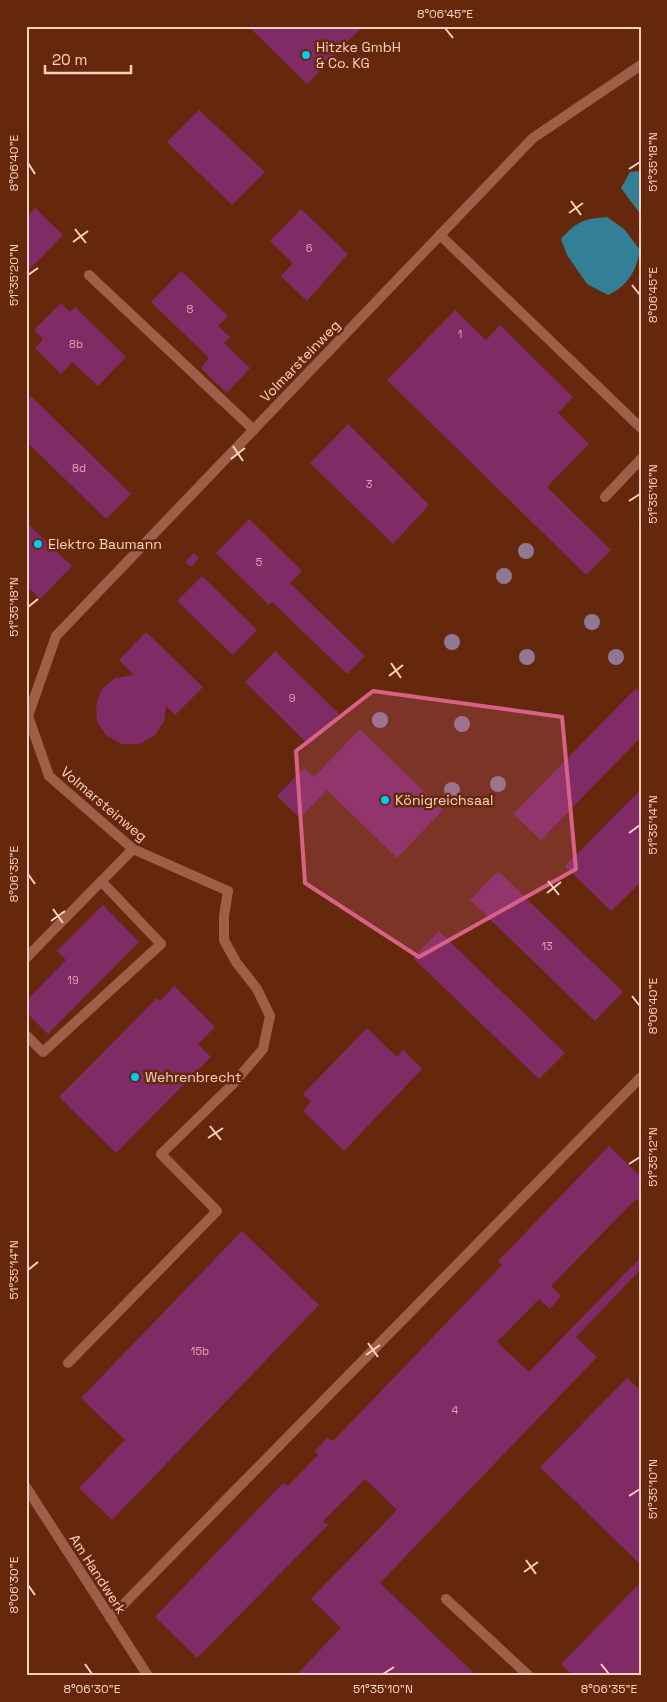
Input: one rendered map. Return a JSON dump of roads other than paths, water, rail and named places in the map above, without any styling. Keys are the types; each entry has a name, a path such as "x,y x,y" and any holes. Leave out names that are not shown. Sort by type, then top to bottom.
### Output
{"street":[{"name":"Volmarsteinweg","path":"68,1363 217,1211 161,1154 233,1084 263,1048 270,1016 257,989 236,962 224,940 224,916 228,892 133,849 49,776 27,716 56,636 534,138 641,64"},
{"path":"440,235 641,428"},
{"path":"89,275 254,430"},
{"path":"605,497 641,459"},
{"path":"26,958 133,849"},
{"path":"26,1035 43,1052 161,944 101,881"},
{"path":"110,1618 641,1078"},
{"name":"Am Handwerk","path":"26,1487 148,1676"},
{"path":"446,1599 529,1676"}],"water":[{"path":"641,171 641,215 621,188 630,172"},
{"path":"607,217 624,229 640,250 630,277 621,287 608,295 587,284 567,255 561,239 581,222"}],"place":[{"name":"Hitzke GmbH & Co. KG","path":"306,55"},
{"name":"Elektro Baumann","path":"38,544"},
{"name":"Königreichsaal","path":"385,800"},
{"name":"Wehrenbrecht","path":"135,1077"}]}
